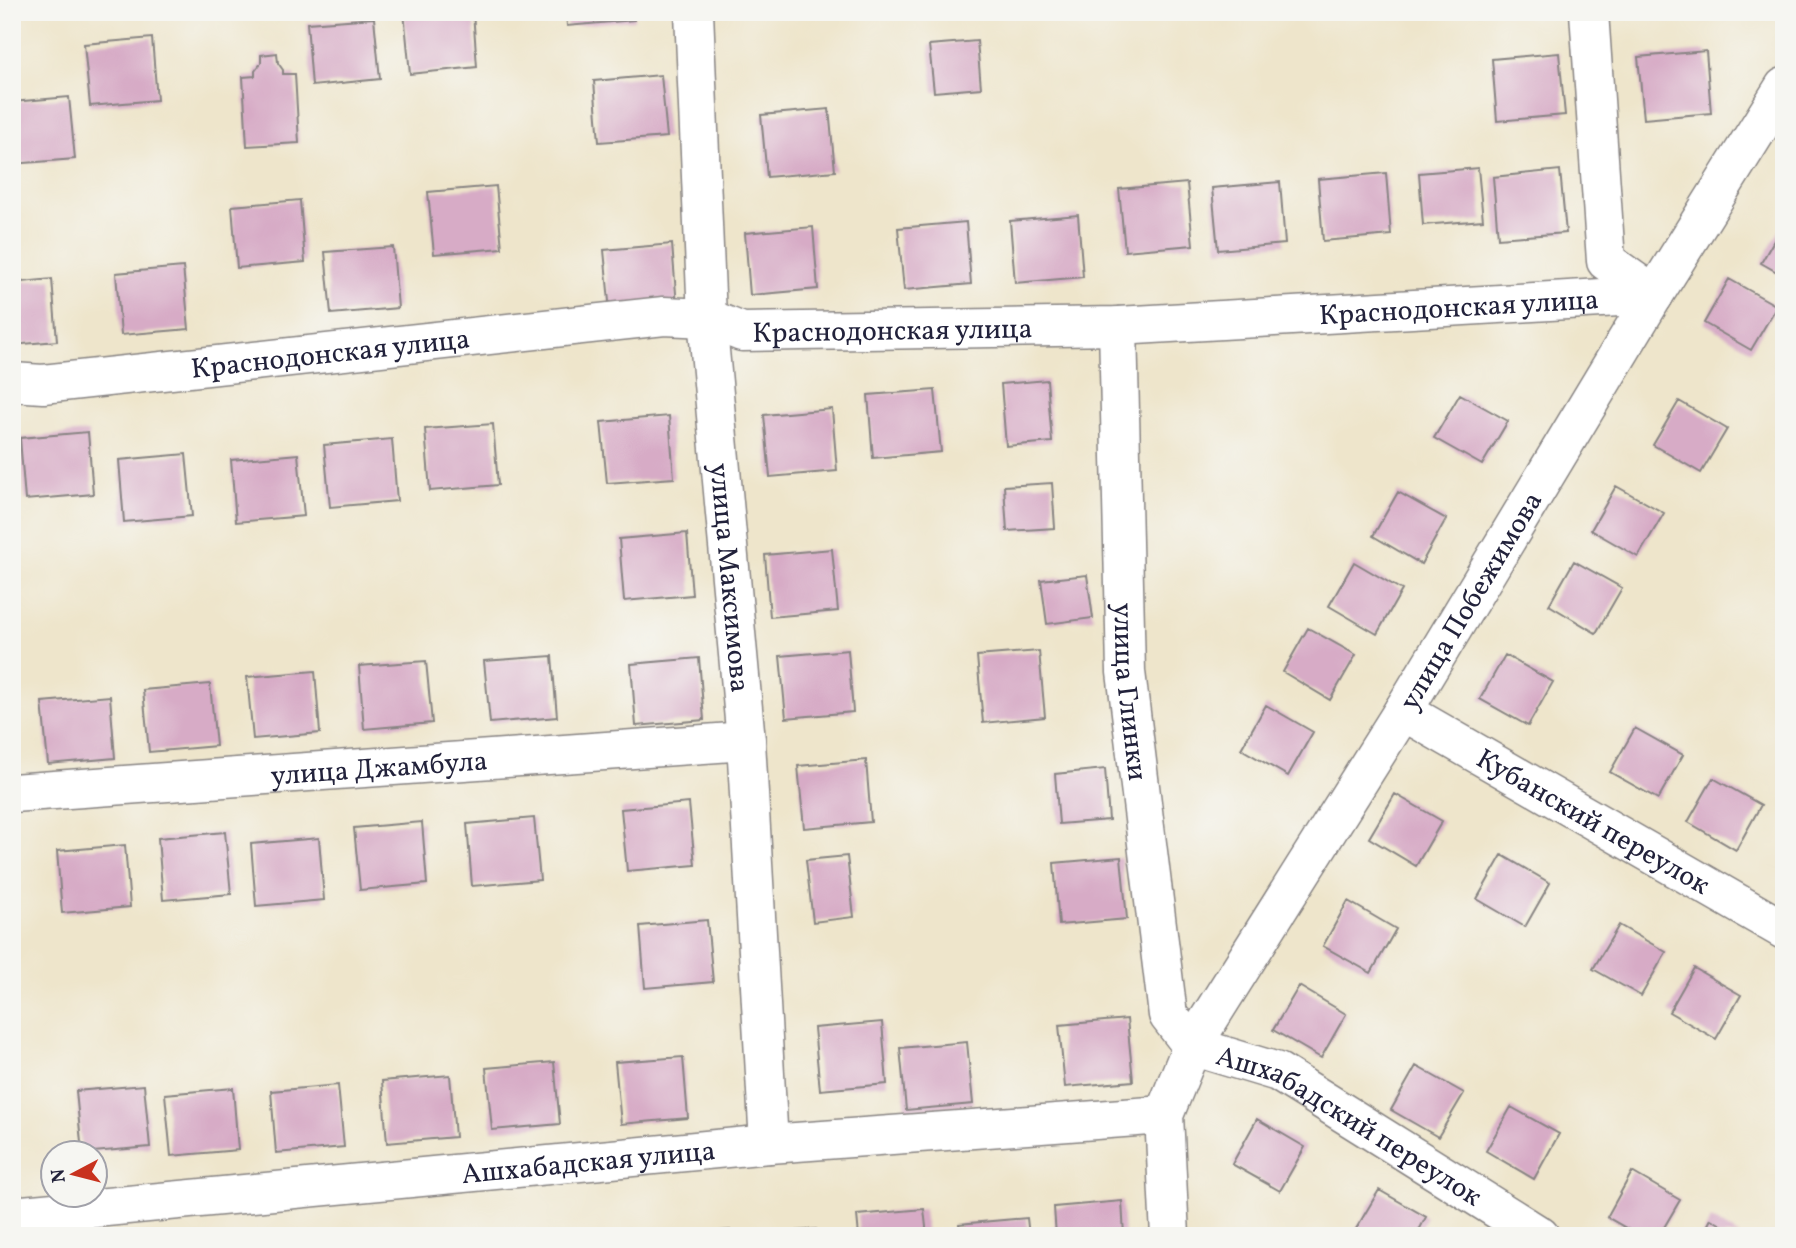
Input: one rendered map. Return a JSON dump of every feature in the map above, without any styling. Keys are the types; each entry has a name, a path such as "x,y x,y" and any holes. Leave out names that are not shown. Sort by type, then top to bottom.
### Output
{"street":[{"name":"улица Максимова","path":"694,12 707,318 746,741 769,1144"},
{"path":"1589,12 1606,261 1654,295"},
{"name":"улица Побежимова","path":"1164,1115 1192,1046 1404,711 1654,295 1784,88"},
{"name":"Краснодонская улица","path":"12,382 57,383 664,316 707,318 742,332 1118,326 1654,295"},
{"name":"улица Глинки","path":"1118,326 1126,672 1168,1015 1192,1046"},
{"name":"Кубанский переулок","path":"1404,711 1784,930"},
{"name":"улица Джамбула","path":"12,793 746,741"},
{"name":"Ашхабадский переулок","path":"1192,1046 1278,1072 1540,1236"},
{"path":"1164,1115 1170,1236"},
{"name":"Ашхабадская улица","path":"12,1216 769,1144 1164,1115"}],"building":[{"path":"404,12 473,12 477,67 410,74"},
{"path":"566,12 634,12 634,20 567,26"},
{"path":"374,18 380,79 312,86 307,23"},
{"path":"152,38 157,100 90,106 84,44"},
{"path":"977,41 981,88 934,92 929,45"},
{"path":"1706,51 1711,113 1644,119 1638,57"},
{"path":"277,53 283,74 295,74 299,143 247,146 243,77 255,76 261,63 261,55"},
{"path":"1559,53 1565,115 1497,121 1492,59"},
{"path":"661,75 667,137 599,142 594,81"},
{"path":"69,97 75,159 12,164 12,102"},
{"path":"829,109 835,171 767,177 761,115"},
{"path":"1478,168 1483,220 1423,225 1419,173"},
{"path":"1560,170 1566,233 1498,238 1493,177"},
{"path":"1386,173 1391,235 1323,241 1318,179"},
{"path":"1280,182 1285,244 1218,250 1212,188"},
{"path":"1187,183 1193,245 1125,251 1119,189"},
{"path":"496,186 502,248 434,254 428,192"},
{"path":"300,200 305,262 237,268 232,206"},
{"path":"1078,215 1083,277 1015,283 1010,221"},
{"path":"966,222 971,284 904,290 898,228"},
{"path":"1784,223 1784,276 1761,263"},
{"path":"813,227 818,289 750,295 745,233"},
{"path":"672,244 677,306 610,312 604,250"},
{"path":"393,247 398,308 331,314 325,252"},
{"path":"183,267 189,329 121,335 116,273"},
{"path":"52,279 57,341 12,345 12,283"},
{"path":"1729,279 1777,306 1751,350 1704,323"},
{"path":"1047,380 1052,442 1006,446 1001,384"},
{"path":"935,390 941,452 873,458 868,395"},
{"path":"1460,394 1508,421 1482,465 1434,438"},
{"path":"1679,401 1727,429 1701,473 1653,445"},
{"path":"832,409 837,471 770,477 764,415"},
{"path":"669,416 674,478 607,483 601,422"},
{"path":"493,424 498,485 430,491 425,429"},
{"path":"88,432 93,494 25,500 20,438"},
{"path":"392,439 397,501 330,507 324,445"},
{"path":"186,454 192,516 124,522 119,460"},
{"path":"298,454 304,516 236,522 231,460"},
{"path":"1052,483 1055,528 1007,531 1004,486"},
{"path":"1616,486 1664,513 1638,557 1591,530"},
{"path":"1398,492 1446,519 1421,564 1373,536"},
{"path":"687,533 692,595 624,601 619,539"},
{"path":"832,549 838,611 770,617 765,555"},
{"path":"1574,561 1622,588 1596,633 1549,605"},
{"path":"1354,562 1402,590 1377,634 1329,606"},
{"path":"1087,575 1093,618 1047,624 1041,580"},
{"path":"1308,628 1356,655 1330,700 1283,672"},
{"path":"848,650 853,712 786,718 780,656"},
{"path":"1039,651 1045,717 983,723 977,656"},
{"path":"1505,655 1553,682 1528,726 1480,699"},
{"path":"552,656 557,717 490,723 484,661"},
{"path":"699,658 704,720 636,726 631,664"},
{"path":"426,661 432,723 364,729 359,666"},
{"path":"315,671 320,733 253,739 247,677"},
{"path":"210,684 216,746 149,752 143,690"},
{"path":"110,696 115,758 48,764 42,702"},
{"path":"1266,705 1313,732 1288,776 1241,749"},
{"path":"1635,728 1683,755 1658,799 1610,772"},
{"path":"866,760 871,822 804,828 798,766"},
{"path":"1105,769 1109,820 1059,824 1055,774"},
{"path":"1713,778 1761,805 1736,850 1688,822"},
{"path":"1395,794 1442,821 1416,866 1369,838"},
{"path":"689,803 695,865 627,871 621,809"},
{"path":"534,818 540,880 472,886 467,824"},
{"path":"422,822 427,884 360,890 354,828"},
{"path":"225,832 231,894 163,900 158,838"},
{"path":"319,838 324,900 256,906 251,844"},
{"path":"125,845 130,907 62,913 57,851"},
{"path":"1502,855 1550,883 1525,927 1477,899"},
{"path":"847,856 854,917 813,922 806,860"},
{"path":"1121,857 1127,919 1059,925 1054,863"},
{"path":"1348,901 1396,929 1371,973 1323,946"},
{"path":"707,920 713,982 645,988 640,926"},
{"path":"1619,925 1666,952 1641,996 1593,969"},
{"path":"1694,968 1741,995 1716,1039 1669,1012"},
{"path":"1299,986 1346,1014 1321,1058 1273,1030"},
{"path":"1127,1019 1133,1081 1065,1087 1059,1025"},
{"path":"882,1022 887,1084 820,1090 814,1028"},
{"path":"967,1042 973,1104 906,1110 900,1048"},
{"path":"683,1057 688,1118 621,1124 615,1062"},
{"path":"554,1062 560,1124 492,1130 486,1068"},
{"path":"1416,1066 1464,1093 1438,1137 1391,1110"},
{"path":"450,1075 455,1137 387,1143 382,1081"},
{"path":"144,1085 150,1147 108,1151 108,1140 81,1140 76,1091"},
{"path":"338,1085 344,1147 276,1153 271,1091"},
{"path":"233,1088 238,1150 171,1156 165,1094"},
{"path":"1511,1107 1559,1134 1534,1179 1486,1151"},
{"path":"1257,1119 1305,1147 1280,1191 1232,1164"},
{"path":"1632,1172 1680,1200 1659,1236 1640,1236 1607,1217"},
{"path":"1379,1190 1426,1217 1416,1236 1353,1234"},
{"path":"1122,1201 1124,1236 1056,1236 1054,1207"},
{"path":"924,1209 927,1236 859,1236 857,1215"},
{"path":"1027,1218 1029,1236 960,1236 959,1224"},
{"path":"1711,1219 1740,1236 1702,1236"},
{"path":"816,1229 817,1236 764,1236 764,1234"},
{"path":"730,1230 730,1236 687,1236 687,1234"}]}
